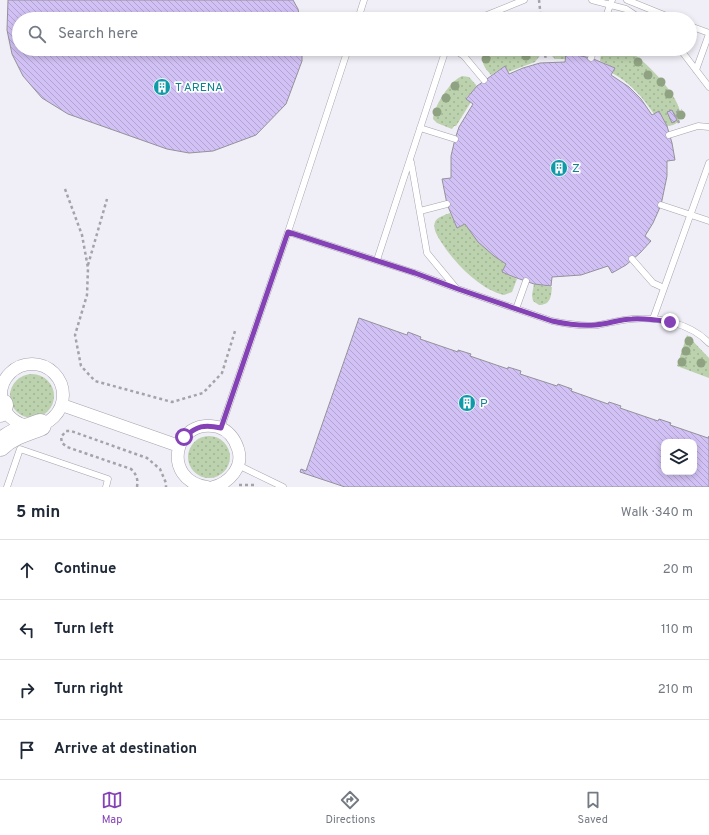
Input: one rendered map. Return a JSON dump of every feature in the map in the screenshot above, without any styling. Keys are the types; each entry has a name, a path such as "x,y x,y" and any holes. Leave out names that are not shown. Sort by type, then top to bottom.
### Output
{"highway":[{"path":"0,445 5,440 18,433 40,426"}],"street":[{"path":"30,364 41,365 57,376 62,385 62,405 57,414 40,426 26,425 13,420 6,413 1,399 4,382 10,373 19,367 30,364"},
{"path":"62,405 179,446"},
{"path":"200,487 191,482 184,475 179,466 177,456 179,446 184,437 201,426 221,428 236,442 239,452 236,472 229,480 213,487"}],"lane":[{"path":"360,12 364,0"},
{"path":"494,12 524,0"},
{"path":"592,0 611,2 630,12"},
{"path":"627,0 657,12"},
{"path":"607,12 611,2"},
{"path":"696,70 709,34 697,29"},
{"path":"221,428 288,232 346,56"},
{"path":"377,260 444,56"},
{"path":"464,56 484,80"},
{"path":"685,56 709,87"},
{"path":"670,135 698,126 709,127"},
{"path":"420,128 455,138"},
{"path":"410,160 427,253 458,289"},
{"path":"653,319 709,163"},
{"path":"420,211 447,204"},
{"path":"661,205 709,221"},
{"path":"288,232 377,260 552,321 568,324 597,325 632,319 653,319 684,326 695,331 709,344"},
{"path":"632,259 653,283 664,288"},
{"path":"516,309 526,281"},
{"path":"7,487 20,449 108,479 106,487"},
{"path":"238,465 283,487"}],"path":[{"path":"539,0 540,12"},
{"path":"545,56 546,60"},
{"path":"682,110 675,113 683,130"},
{"path":"65,189 82,235 88,268 87,295 75,335 82,366 94,381 172,402 203,393 222,373 235,331"},
{"path":"88,268 107,199"},
{"path":"137,487 138,481 136,474 131,469 66,447 62,443 61,437 66,431 71,431 147,458 160,469 166,483 166,487"},
{"path":"235,487 239,484 259,485 262,487"}],"green space":[{"path":"485,56 540,56 535,62 508,72 505,66 491,75 483,65 483,59"},
{"path":"552,56 566,56 566,59 555,59"},
{"path":"601,56 636,56 644,62 668,88 676,101 680,113 678,122 667,126 660,112 654,114 636,91 625,81 612,73 615,68 600,61"},
{"path":"462,76 469,77 477,86 466,98 471,102 456,126 452,129 437,123 433,119 436,108 443,94 457,79"},
{"path":"450,213 457,228 465,224 483,246 506,264 502,272 517,279 512,292 504,295 494,292 475,280 450,254 438,237 434,226 437,219"},
{"path":"534,284 552,287 550,299 543,305 539,305 533,301 532,295"},
{"path":"687,335 709,358 709,378 677,366"},
{"path":"32,374 44,378 50,384 54,396 50,408 44,414 32,418 20,414 14,408 10,396 14,384 20,378"},
{"path":"205,436 213,436 224,442 230,453 230,461 224,472 213,478 205,478 194,472 188,461 188,453 194,442"}],"building":[{"name":"T ARENA","path":"8,0 293,0 299,12 12,12 12,54 7,30"},
{"name":"T ARENA","path":"13,56 302,56 302,61 286,104 256,135 213,151 189,153 167,149 68,114 42,98 23,76"},
{"name":"Z","path":"566,56 581,56 591,58 615,68 611,75 629,87 641,99 652,115 659,111 667,126 675,160 667,161 667,176 661,205 645,236 651,241 640,253 626,265 612,273 608,266 581,275 552,277 551,286 534,284 502,272 506,264 478,242 465,224 457,228 447,204 442,179 451,178 451,156 455,139 459,127 473,104 466,99 477,86 505,66 509,74 540,63 565,62"},
{"path":"672,110 677,120 672,123 667,112"},
{"name":"P","path":"359,318 407,335 408,332 421,337 420,339 458,352 458,350 471,354 470,356 508,369 508,367 521,371 520,374 557,386 558,384 572,389 571,391 608,404 609,402 621,406 620,408 658,421 659,419 671,423 670,425 708,438 709,436 709,487 345,487 300,472 301,469 306,471"}],"place":[{"name":"T ARENA","path":"162,87"},
{"name":"Z","path":"559,168"},
{"name":"P","path":"467,403"}],"route":[{"path":"184,437 201,426 221,428 288,232 415,273 552,321 584,325 597,325 632,319 653,319 670,322"}]}
